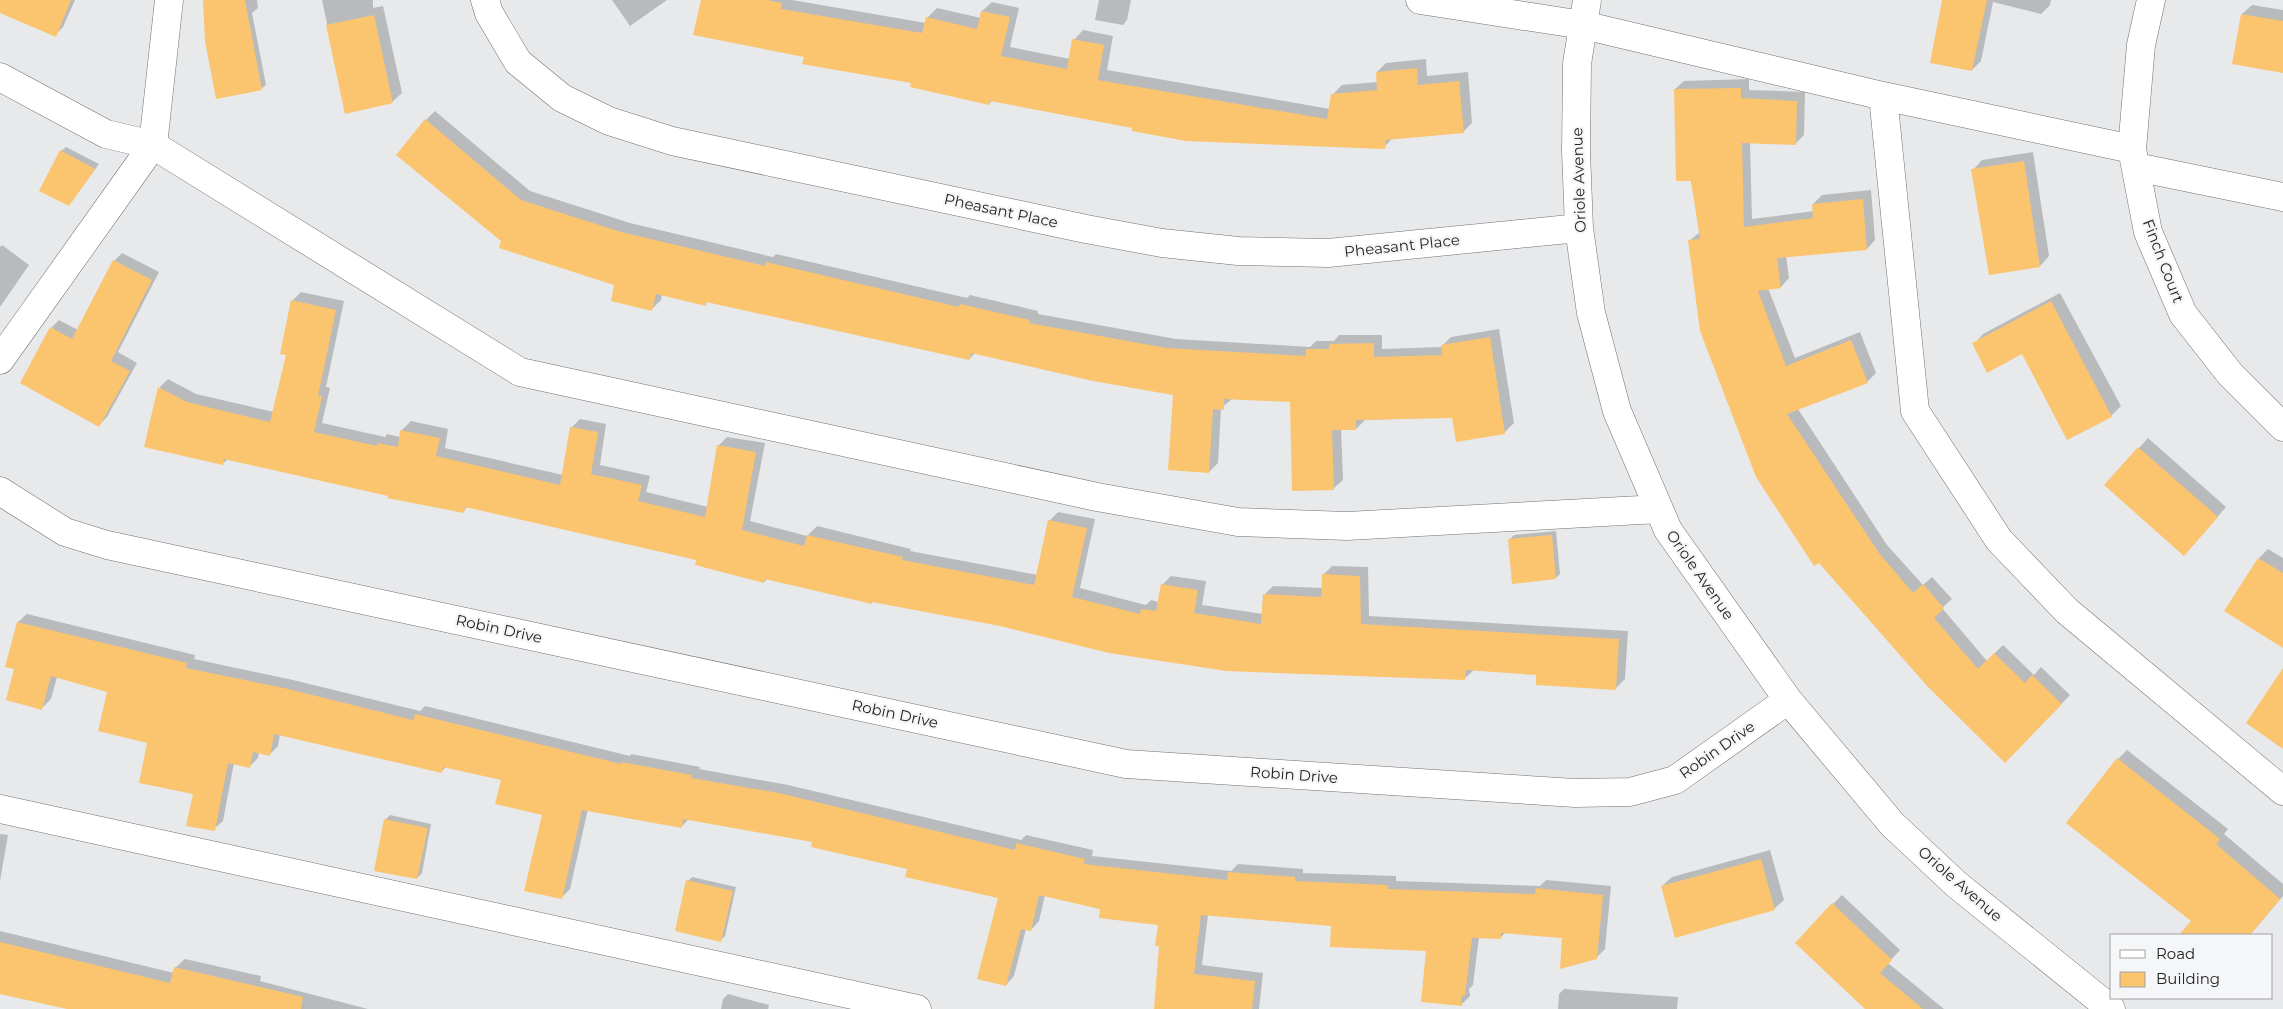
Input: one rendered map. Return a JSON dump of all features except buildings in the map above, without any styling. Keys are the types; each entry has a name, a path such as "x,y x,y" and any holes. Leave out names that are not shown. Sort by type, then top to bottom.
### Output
{"street":[{"path":"0,360 153,145 169,0"},
{"name":"Pheasant Place","path":"485,0 489,13 518,62 562,98 609,121 672,141 1086,229 1162,242 1238,251 1328,253 1579,228"},
{"path":"1420,0 1585,13 1883,96 2283,197"},
{"name":"Finch Court","path":"2151,0 2141,45 2134,158 2148,232 2183,314 2230,374 2283,427"},
{"name":"Oriole Avenue","path":"1585,13 1577,64 1576,151 1579,228 1591,313 1617,411 1668,530 1788,700 1892,824 1956,884 2111,1009"},
{"path":"0,77 106,134 153,145 520,372 1088,495 1238,522 1347,526 1659,509"},
{"path":"1883,96 1915,411 1999,540 2067,611 2283,791"},
{"name":"Robin Drive","path":"0,491 65,532 107,545 1126,764 1575,793 1630,792 1675,780 1788,700"},
{"path":"0,809 917,1009"}]}
